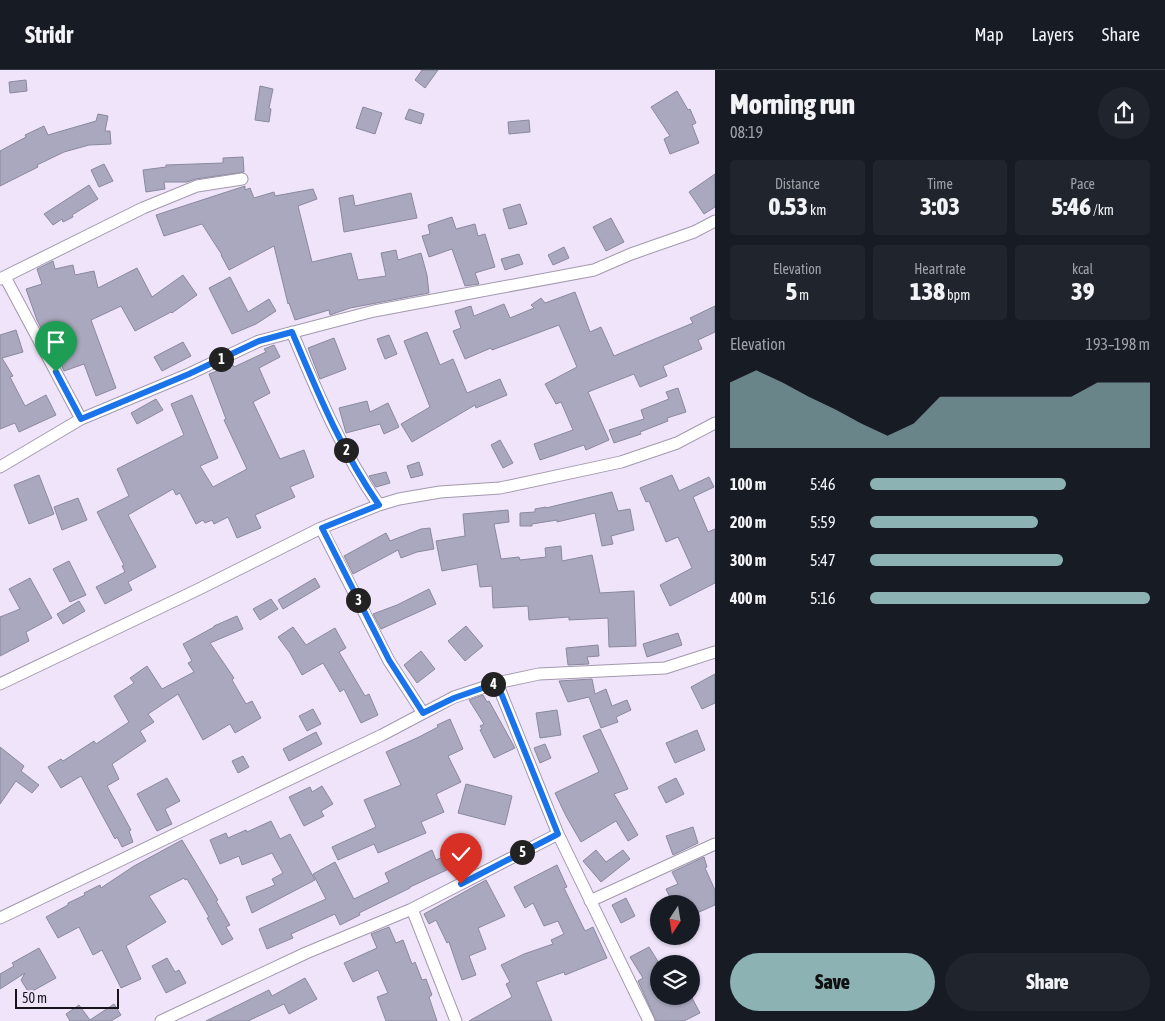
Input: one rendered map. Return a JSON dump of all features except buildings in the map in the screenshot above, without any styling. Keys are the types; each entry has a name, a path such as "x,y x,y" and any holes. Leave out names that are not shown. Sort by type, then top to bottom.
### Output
{"street":[{"path":"81,419 2,278 143,208 197,186 242,179"},
{"path":"0,467 81,419 189,374 259,341 374,311 594,270 630,254 694,232 715,221"},
{"path":"292,332 316,390 358,475 379,505"},
{"path":"0,684 322,528 379,505 399,498 440,492 500,488 621,462 677,443 715,423"},
{"path":"322,528 389,660 423,713"},
{"path":"0,918 374,739 454,698 497,683 539,674 665,668 715,652"},
{"path":"497,683 558,834 649,1021"},
{"path":"161,1021 306,954 412,909 558,834"},
{"path":"590,901 715,844"},
{"path":"412,909 456,1021"}],"route":[{"path":"56,372 81,419 189,374 259,341 292,332 316,390 358,475 379,505 322,528 389,660 423,713 454,698 497,683 558,834 461,884"}]}
